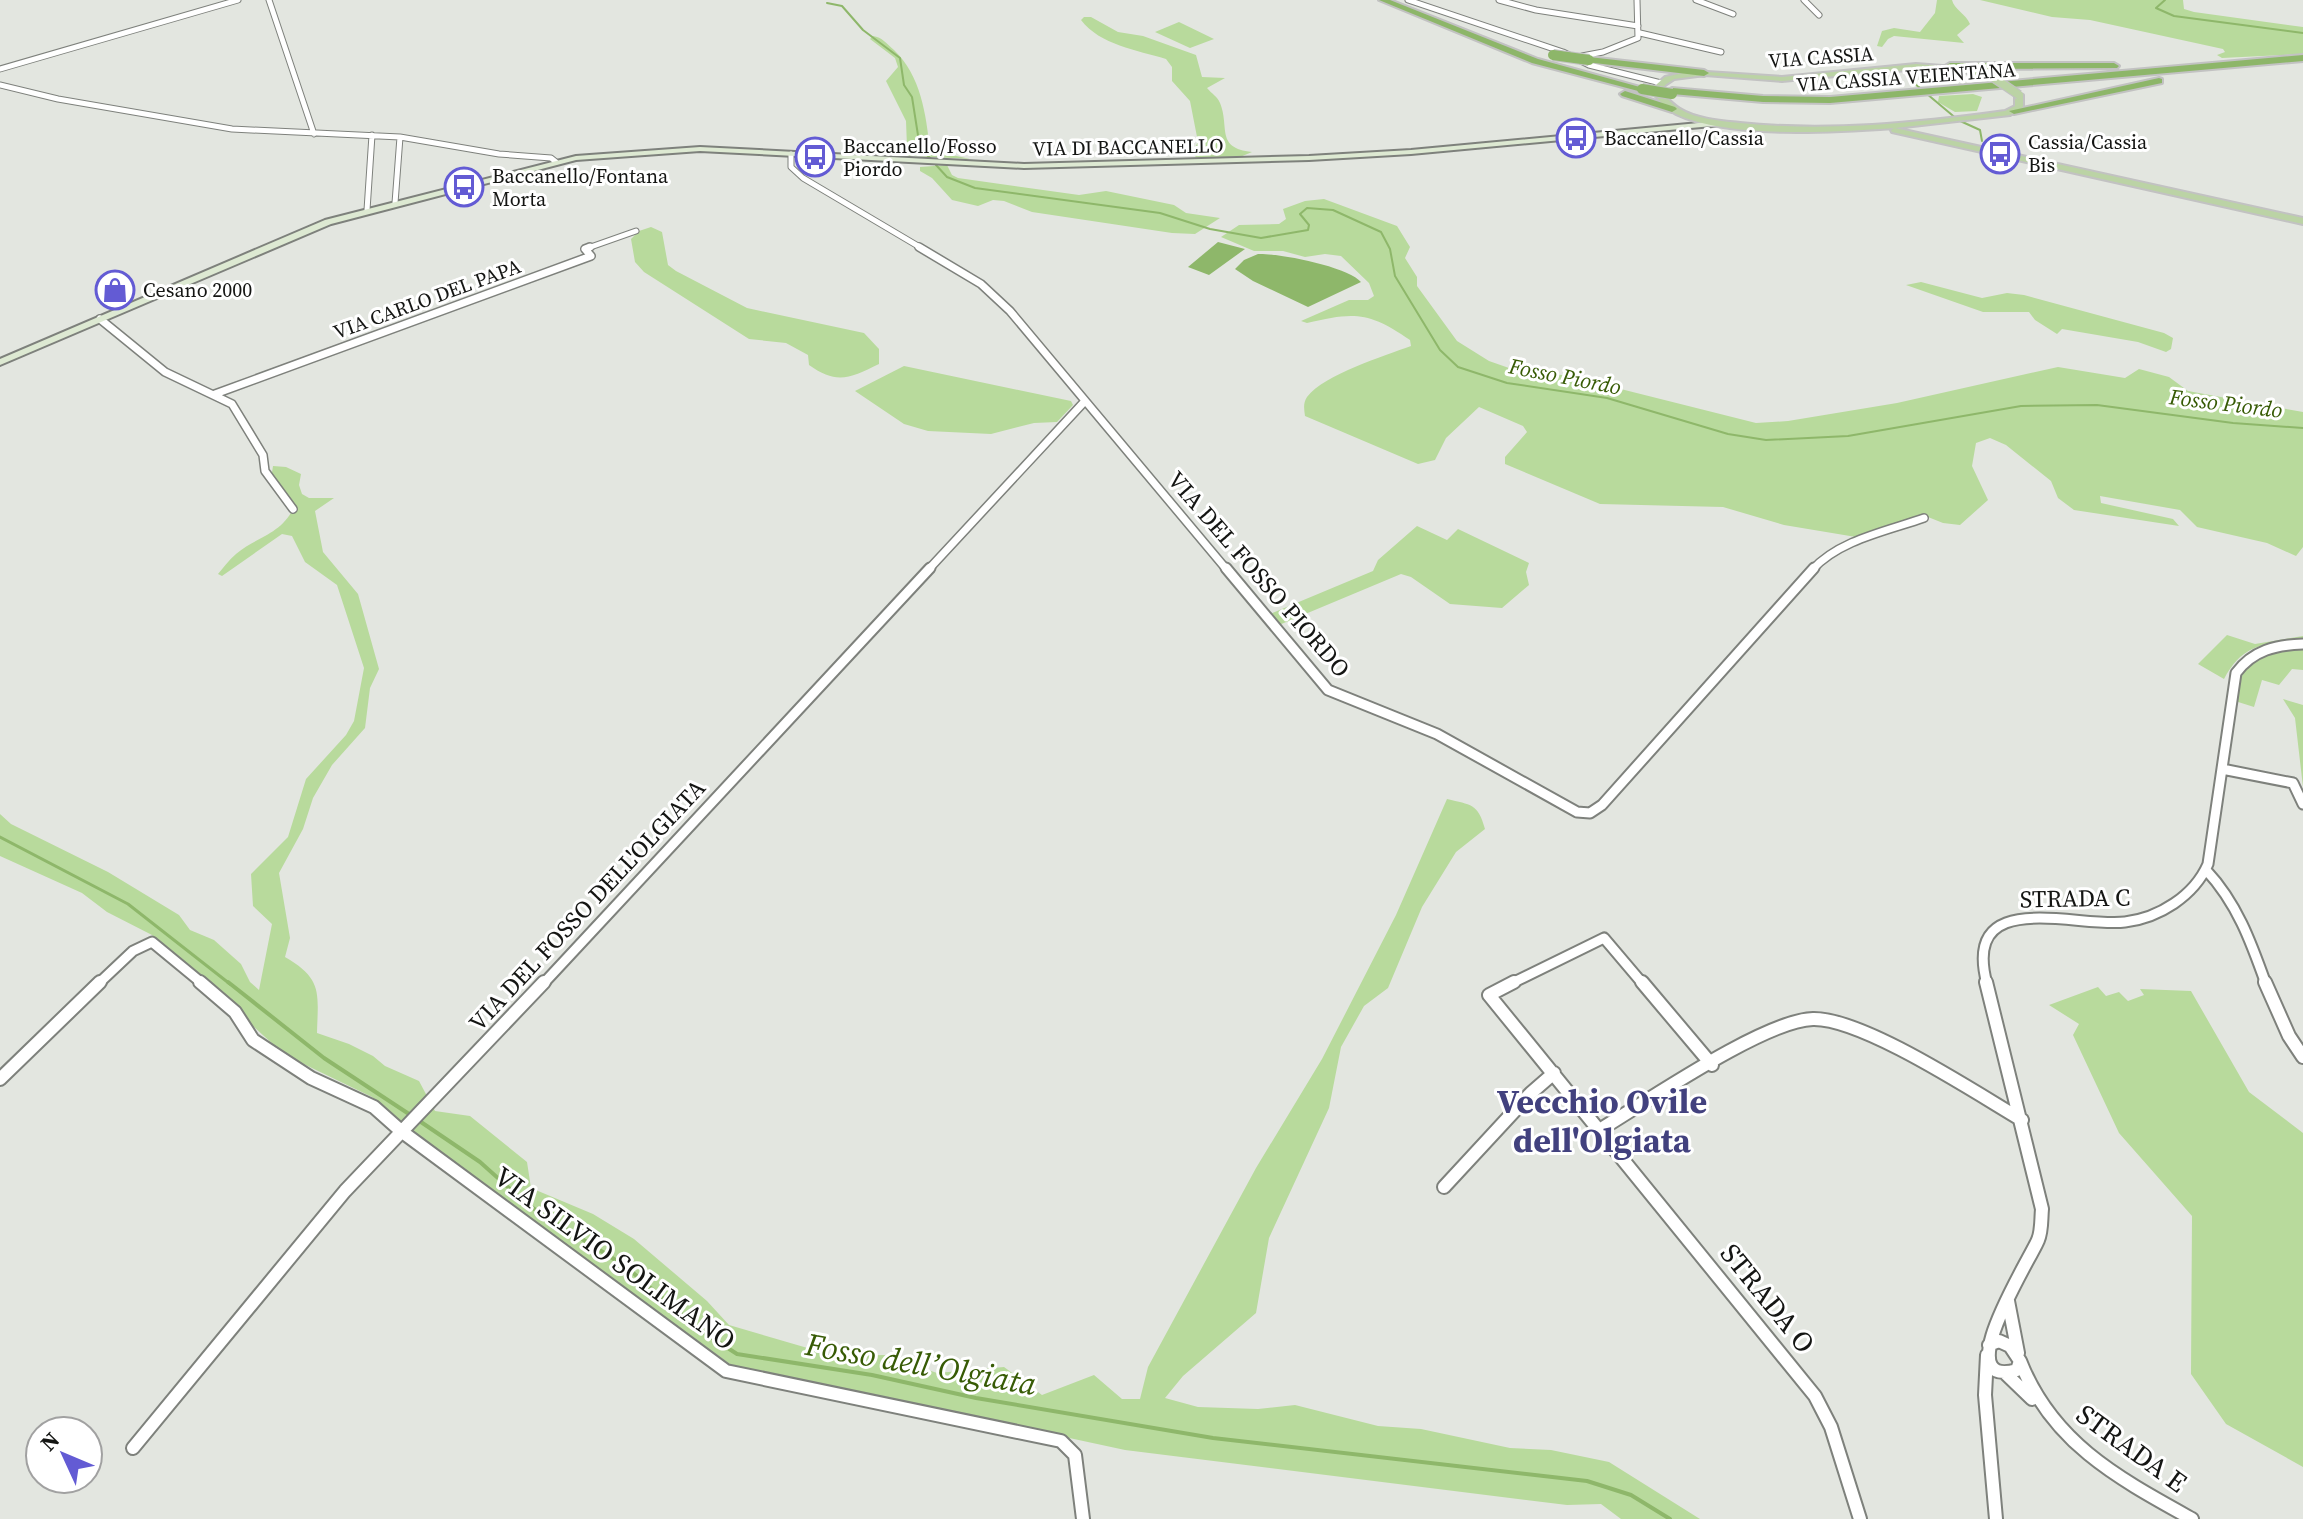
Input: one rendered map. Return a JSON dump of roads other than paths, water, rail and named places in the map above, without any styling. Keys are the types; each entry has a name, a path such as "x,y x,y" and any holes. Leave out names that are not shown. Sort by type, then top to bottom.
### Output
{"highway":[{"name":"VIA CASSIA VEIENTANA","path":"1383,0 1566,71 1642,88 1794,104 2227,69 2303,60"},
{"name":"VIA CASSIA VEIENTANA","path":"1392,0 1445,24"},
{"path":"1462,31 1589,60 1704,73"},
{"path":"1462,31 1584,85 1672,109"},
{"name":"VIA CASSIA VEIENTANA","path":"1929,94 2303,60"},
{"path":"1950,66 2186,67 2247,64"},
{"path":"2014,111 2227,69"}],"main road":[{"name":"VIA CASSIA","path":"1661,83 1676,76 1704,73 1787,79 1950,66 1994,78 2019,95 2020,104 2014,111"},
{"path":"1661,83 1658,96 1672,109 1727,123 1803,131 1896,130 2303,221"},
{"path":"1859,129 2014,111"},
{"path":"1953,118 1938,124 1939,130 1947,137 1971,146"}],"street":[{"path":"0,59 3,68 238,0"},
{"path":"269,0 314,134"},
{"path":"1408,0 1589,65 1661,83"},
{"path":"1499,0 1536,10 1638,26"},
{"path":"1628,0 1635,9"},
{"path":"1637,0 1635,9 1640,33"},
{"path":"1696,0 1733,14"},
{"path":"1804,0 1819,15"},
{"path":"1558,54 1591,55 1634,41 1640,33"},
{"path":"1640,33 1721,52"},
{"path":"0,85 58,99 208,125 400,137 499,154 549,157 556,162"},
{"path":"1670,126 1681,119 1672,109"},
{"name":"VIA DI BACCANELLO","path":"0,362 312,228 367,210 556,162 686,149 1024,166 1281,159 1411,152 1727,123"},
{"path":"367,210 372,135"},
{"path":"395,203 400,137"},
{"name":"VIA DEL FOSSO PIORDO","path":"791,154 792,169 815,187 990,291 1328,690 1437,734 1583,814 1593,812 1602,805 1820,561 1840,548 1924,518"},
{"name":"VIA CARLO DEL PAPA","path":"215,394 591,256 585,249 636,231"},
{"path":"100,319 160,370 233,405 263,455 265,471 293,509"},
{"name":"VIA DEL FOSSO DELL'OLGIATA","path":"133,1448 345,1191 474,1060 1085,401"},
{"path":"2303,644 2269,648 2238,669 2231,690 2206,870 2223,888 2280,1018 2303,1057"},
{"path":"2222,769 2293,783 2303,804"},
{"name":"STRADA C","path":"1996,1519 1985,1388 1988,1349 2008,1301 2037,1246 2042,1223 2038,1183 1983,970 1983,950 1990,935 2005,922 2025,917 2106,923 2142,919 2172,905 2196,884 2206,870"},
{"name":"STRADA O","path":"1712,1065 1604,938 1489,995 1815,1396 1831,1427 1860,1519"},
{"name":"VIA SILVIO SOLIMANO","path":"0,1079 133,951 152,942 165,957 226,1004 251,1032 253,1040 311,1078 410,1122 726,1371 1061,1441 1075,1455 1083,1519"},
{"path":"1601,1129 1791,1022 1825,1019 1850,1026 1907,1055 2022,1120"},
{"path":"1444,1187 1531,1093 1554,1073"},
{"path":"1985,1388 1991,1378 2002,1372 2017,1370 2019,1358 2008,1301"},
{"path":"1988,1349 1995,1341 2005,1342 2019,1358"},
{"name":"STRADA E","path":"1988,1349 2002,1372 2073,1442 2146,1494 2192,1519"},
{"name":"STRADA E","path":"2019,1358 2031,1392 2046,1413"}],"waterway":[{"path":"2165,0 2156,8 2174,16 2303,33"},
{"name":"Fosso Piordo","path":"827,3 842,6 863,30 900,58 904,85 912,97 920,148 931,159"},
{"path":"1908,78 1958,120 1980,130 1982,141"},
{"name":"Fosso Piordo","path":"936,165 947,177 975,188 1160,213 1210,229 1261,238 1308,230 1309,225 1300,214 1307,208 1333,210 1381,232 1390,249 1395,276 1440,350 1458,367 1507,383 1607,398 1728,434 1766,440 1848,436 2021,406 2097,405 2233,423 2303,428"},
{"path":"0,837 128,904 230,984"},
{"name":"Fosso dell’Olgiata","path":"228,982 324,1058 412,1116"},
{"name":"Fosso dell’Olgiata","path":"418,1120 480,1162 528,1205 625,1266 700,1330 737,1354 872,1375 976,1398 1213,1438 1587,1481 1631,1495 1670,1519"}],"place":[{"name":"Baccanello/Cassia","path":"1576,138"},
{"name":"Cassia/Cassia Bis","path":"2000,154"},
{"name":"Baccanello/Fosso Piordo","path":"815,157"},
{"name":"Baccanello/Fontana Morta","path":"464,187"},
{"name":"Cesano 2000","path":"115,290"}],"district":[{"name":"Vecchio Ovile dell'Olgiata","path":"1602,1120"}]}
